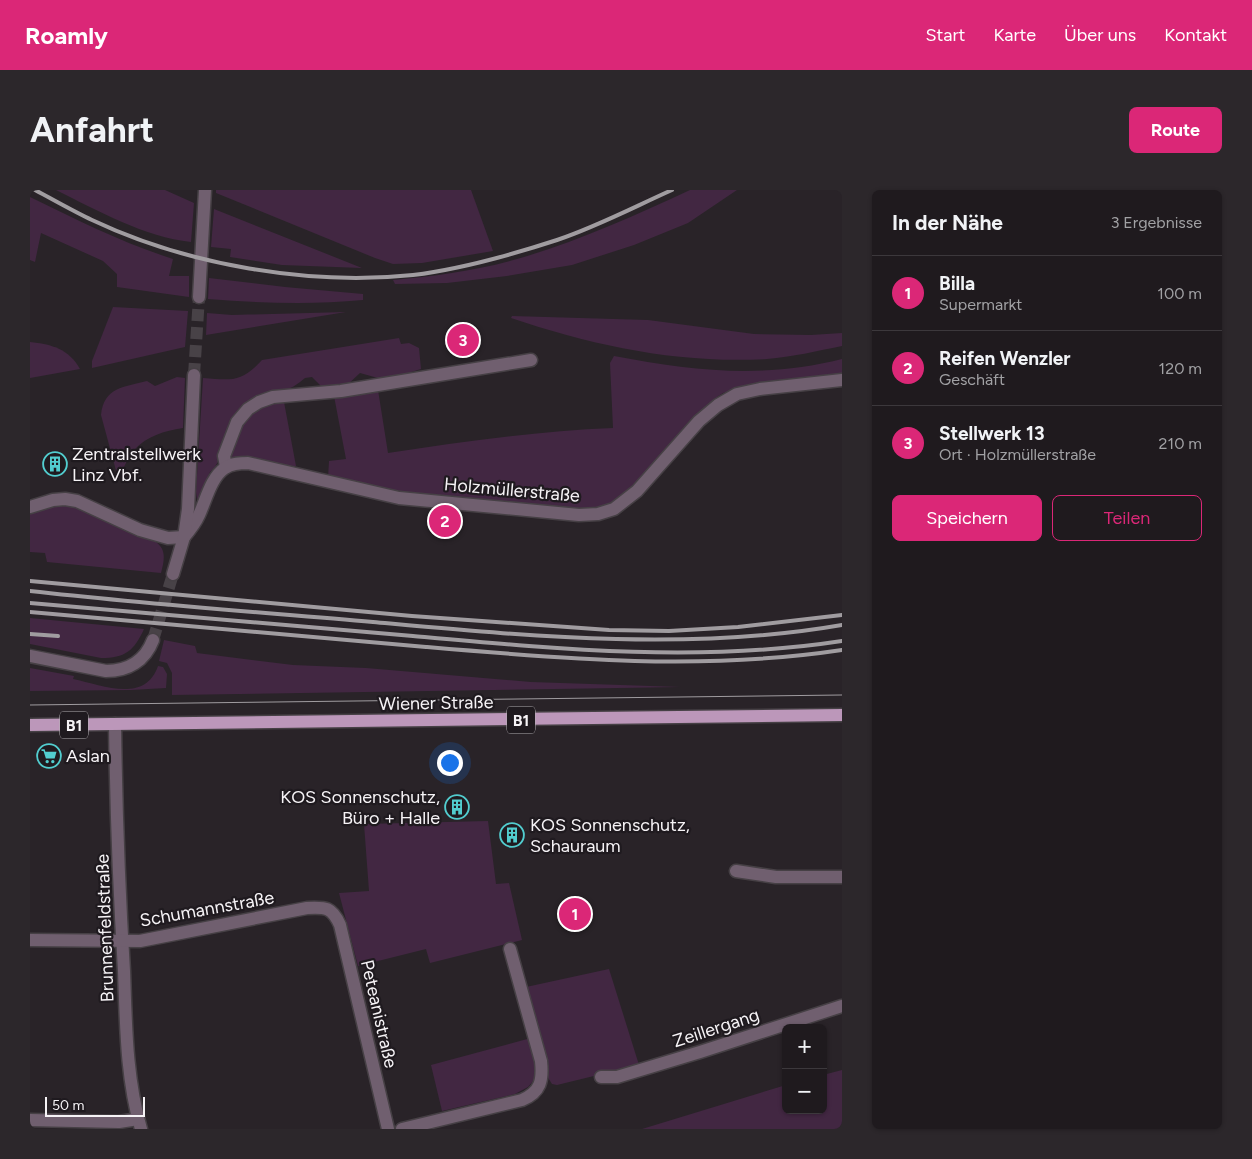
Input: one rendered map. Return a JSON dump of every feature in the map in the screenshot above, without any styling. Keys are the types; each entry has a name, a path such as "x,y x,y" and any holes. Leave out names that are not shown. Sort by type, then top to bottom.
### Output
{"main road":[{"name":"Wiener Straße","path":"30,725 842,716"}],"street":[{"path":"199,297 205,190"},
{"path":"30,507 53,500 78,501 140,530 168,538 184,537 192,529 217,476 226,467 224,456 236,422 248,409 259,402 273,397 341,391 531,360"},
{"path":"173,574 184,537 188,508 194,375"},
{"name":"Holzmüllerstraße","path":"226,467 248,463 400,498 579,515 598,514 614,509 637,491 699,421 718,405 738,394 842,380"},
{"path":"32,657 106,671 118,671 130,666 143,657 153,640"},
{"name":"Brunnenfeldstraße","path":"115,724 128,1056 132,1091 139,1124"},
{"path":"736,871 776,877 842,877"},
{"name":"Schumannstraße","path":"30,940 140,940 307,908 322,907 330,910"},
{"name":"Peteanistraße","path":"330,910 340,925 388,1129"},
{"path":"402,1129 522,1100 535,1092 540,1085 542,1074 541,1061 510,949"},
{"name":"Zeillergang","path":"601,1077 617,1077 842,1006"},
{"path":"30,1120 139,1124"}],"shaded area":[{"path":"56,190 165,190 194,203 191,242 156,235 139,229"},
{"path":"216,190 471,190 493,251 422,263 393,264 216,193"},
{"path":"690,190 737,190 688,223 634,245 572,265 507,276 447,283 395,284 393,280 459,272 492,266 524,257 587,235"},
{"path":"30,197 83,223 173,259 169,276 189,276 189,297 117,287 117,274 103,261 41,233 35,262 30,260"},
{"path":"214,209 362,268 282,265 230,257 231,249 211,247"},
{"path":"209,278 363,294 363,300 286,303 208,299"},
{"path":"113,307 188,311 185,347 92,368 92,361"},
{"path":"346,312 206,335 207,313 232,315"},
{"path":"512,316 648,320 754,334 811,335 842,333 842,346 767,359 734,360 669,356 605,345 542,328 511,318"},
{"path":"399,338 401,344 409,343 419,348 421,369 385,380 360,373 346,386 337,388 321,386 312,377 305,378 287,390 252,400 215,467 210,472 200,498 197,499 203,378 235,378 248,373 262,360"},
{"path":"30,342 52,346 65,352 76,362 80,369 30,378"},
{"path":"614,356 672,366 728,371 784,369 842,359 842,374 746,386 723,393 714,399 644,477 617,499 598,507 578,509 405,492 328,478 329,461 346,459 334,396 378,390 388,453 528,434 613,428 610,363"},
{"path":"177,377 185,378 183,428 156,435 144,441 129,456 118,478 101,415 106,399 116,390 123,387 147,381 155,386"},
{"path":"284,402 296,466 288,466 250,457 233,458 230,456 243,419 265,404"},
{"path":"60,504 73,505 117,527 156,542 163,552 164,560 161,573 47,562 45,553 30,552 30,512"},
{"path":"30,618 144,629 128,652 116,657 101,658 30,644"},
{"path":"164,640 195,646 197,653 293,665 366,668 531,682 681,687 172,695 172,673 167,663 159,661"},
{"path":"158,666 163,667 167,674 166,688 131,690 30,691 30,668 74,676 73,679 109,688 122,689 143,685 152,678"},
{"path":"488,821 496,884 509,883 522,940 430,963 426,949 358,966 339,893 369,891 364,824"},
{"path":"609,969 639,1065 557,1085 552,1084 547,1076 526,987"},
{"path":"531,1038 537,1062 535,1079 528,1087 515,1094 442,1111 431,1065"},
{"path":"842,1070 842,1129 642,1129 782,1086 782,1114 827,1114 827,1074"}],"tunnel":[{"path":"194,375 199,297"},
{"path":"153,640 173,574"}],"tram line":[{"path":"30,705 842,695"}],"railway":[{"path":"35,190 85,217 129,236 208,260 291,274 373,278 413,275 450,269 522,251 586,229 672,190"},
{"path":"30,581 412,616 609,630 669,631 738,627 842,615"},
{"path":"30,591 158,604 490,632 608,639 725,638 784,633 842,625"},
{"path":"30,603 520,645 628,652 735,651 788,648 842,641"},
{"path":"30,612 582,659 634,661 738,660 842,650"},
{"path":"30,634 58,636"}],"place":[{"name":"Stellwerk 13","path":"463,340"},
{"name":"Zentralstellwerk Linz Vbf.","path":"55,464"},
{"name":"Reifen Wenzler","path":"445,521"},
{"name":"Aslan","path":"49,756"},
{"name":"KOS Sonnenschutz, Büro + Halle","path":"457,807"},
{"name":"KOS Sonnenschutz, Schauraum","path":"512,835"},
{"name":"Billa","path":"575,914"}]}
